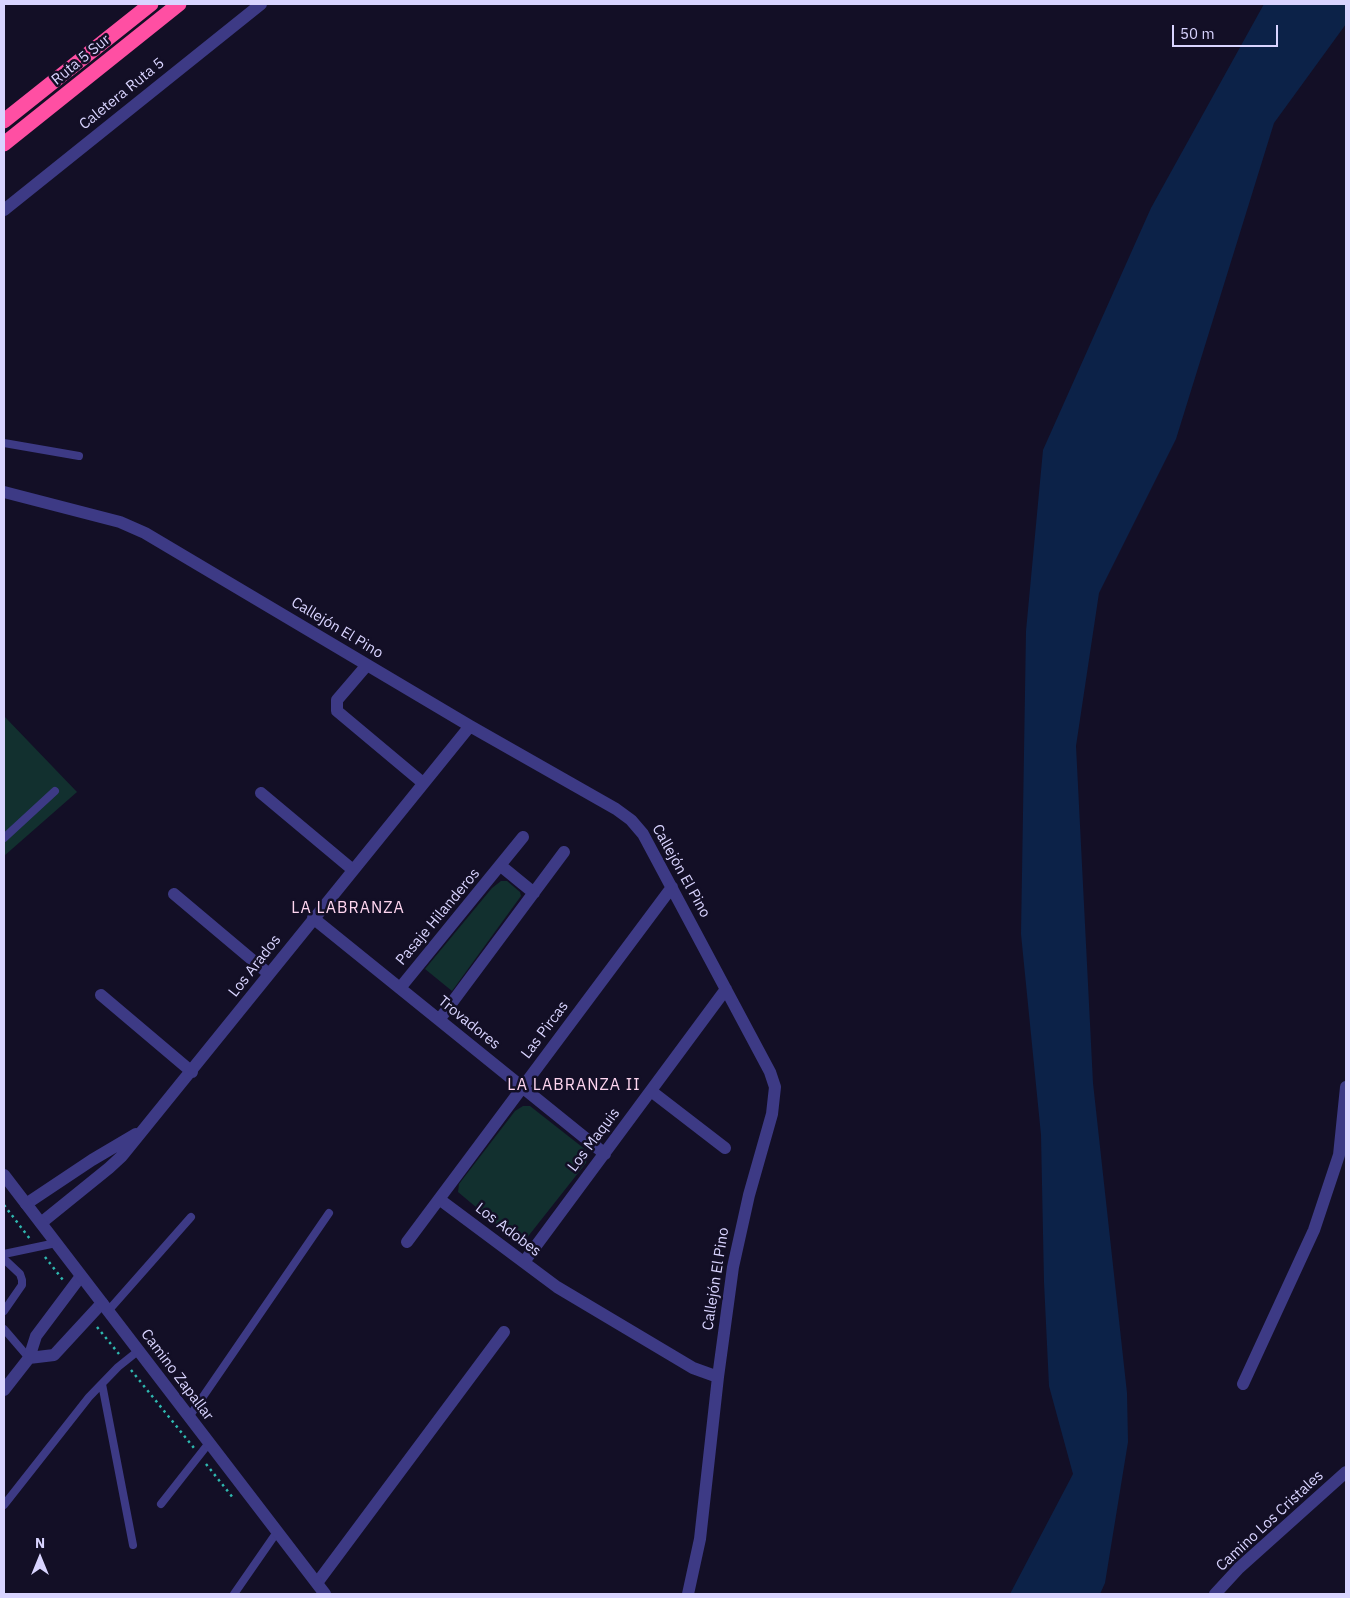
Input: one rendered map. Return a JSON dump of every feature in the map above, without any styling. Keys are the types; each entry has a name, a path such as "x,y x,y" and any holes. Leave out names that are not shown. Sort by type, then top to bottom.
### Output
{"highway":[{"name":"Ruta 5 Sur","path":"4,121 151,4"},
{"name":"Ruta 5 Sur","path":"4,144 179,4"}],"street":[{"name":"Caletera Ruta 5","path":"4,210 260,4"},
{"name":"Callejón El Pino","path":"4,492 120,522 145,533 470,726 624,814 643,834 770,1072 775,1095 738,1238 718,1377 700,1539 688,1594"},
{"path":"367,665 337,700 337,710 423,783"},
{"name":"Los Arados","path":"41,1224 109,1168 192,1072 313,918 470,726"},
{"path":"261,793 353,870"},
{"name":"Pasaje Hilanderos","path":"400,988 523,837"},
{"path":"439,1020 564,852"},
{"name":"Pasaje Hilanderos","path":"500,866 534,893"},
{"name":"Las Pircas","path":"407,1242 672,887"},
{"path":"174,894 269,974"},
{"name":"Trovadores","path":"313,918 605,1154"},
{"name":"Los Maquis","path":"524,1262 726,990"},
{"path":"101,995 192,1072"},
{"path":"1243,1384 1314,1230 1339,1155 1346,1087"},
{"path":"651,1091 725,1148"},
{"name":"Los Arados","path":"26,1204 92,1160 140,1132"},
{"name":"Camino Zapallar","path":"4,1175 325,1594"},
{"name":"Los Adobes","path":"439,1199 557,1287 692,1368 718,1377"},
{"path":"4,1390 29,1358 36,1336 81,1276"},
{"path":"29,1358 54,1355 90,1317 105,1307"},
{"path":"317,1583 504,1332"},
{"name":"Camino Los Cristales","path":"1215,1594 1239,1568 1346,1472"}],"lane":[{"path":"4,442 79,456"},
{"path":"4,838 55,791"},
{"path":"189,1417 329,1213"},
{"path":"105,1307 191,1217"},
{"path":"4,1254 56,1243"},
{"path":"4,1259 20,1274 22,1280 22,1285 4,1312"},
{"path":"4,1329 29,1358"},
{"path":"4,1505 64,1426 102,1384 138,1351"},
{"path":"102,1384 133,1545"},
{"path":"161,1504 209,1444"},
{"path":"234,1594 277,1532"}],"path":[{"path":"4,1205 70,1290"},
{"path":"90,1317 234,1500"}],"green space":[{"path":"4,716 77,792 4,856"},
{"path":"501,881 507,881 520,892 521,896 452,991 425,969 492,888"},
{"path":"523,1106 530,1106 586,1150 587,1156 586,1163 526,1239 514,1239 458,1192 459,1184 515,1111"}],"water":[{"path":"1264,4 1346,4 1346,24 1274,123 1176,439 1099,593 1076,746 1093,1083 1127,1393 1128,1442 1105,1583 1100,1594 1010,1594 1073,1474 1049,1386 1044,1282 1041,1135 1021,934 1026,631 1043,450 1151,208"}],"district":[{"name":"LA LABRANZA","path":"348,908"},
{"name":"LA LABRANZA II","path":"574,1085"}]}
